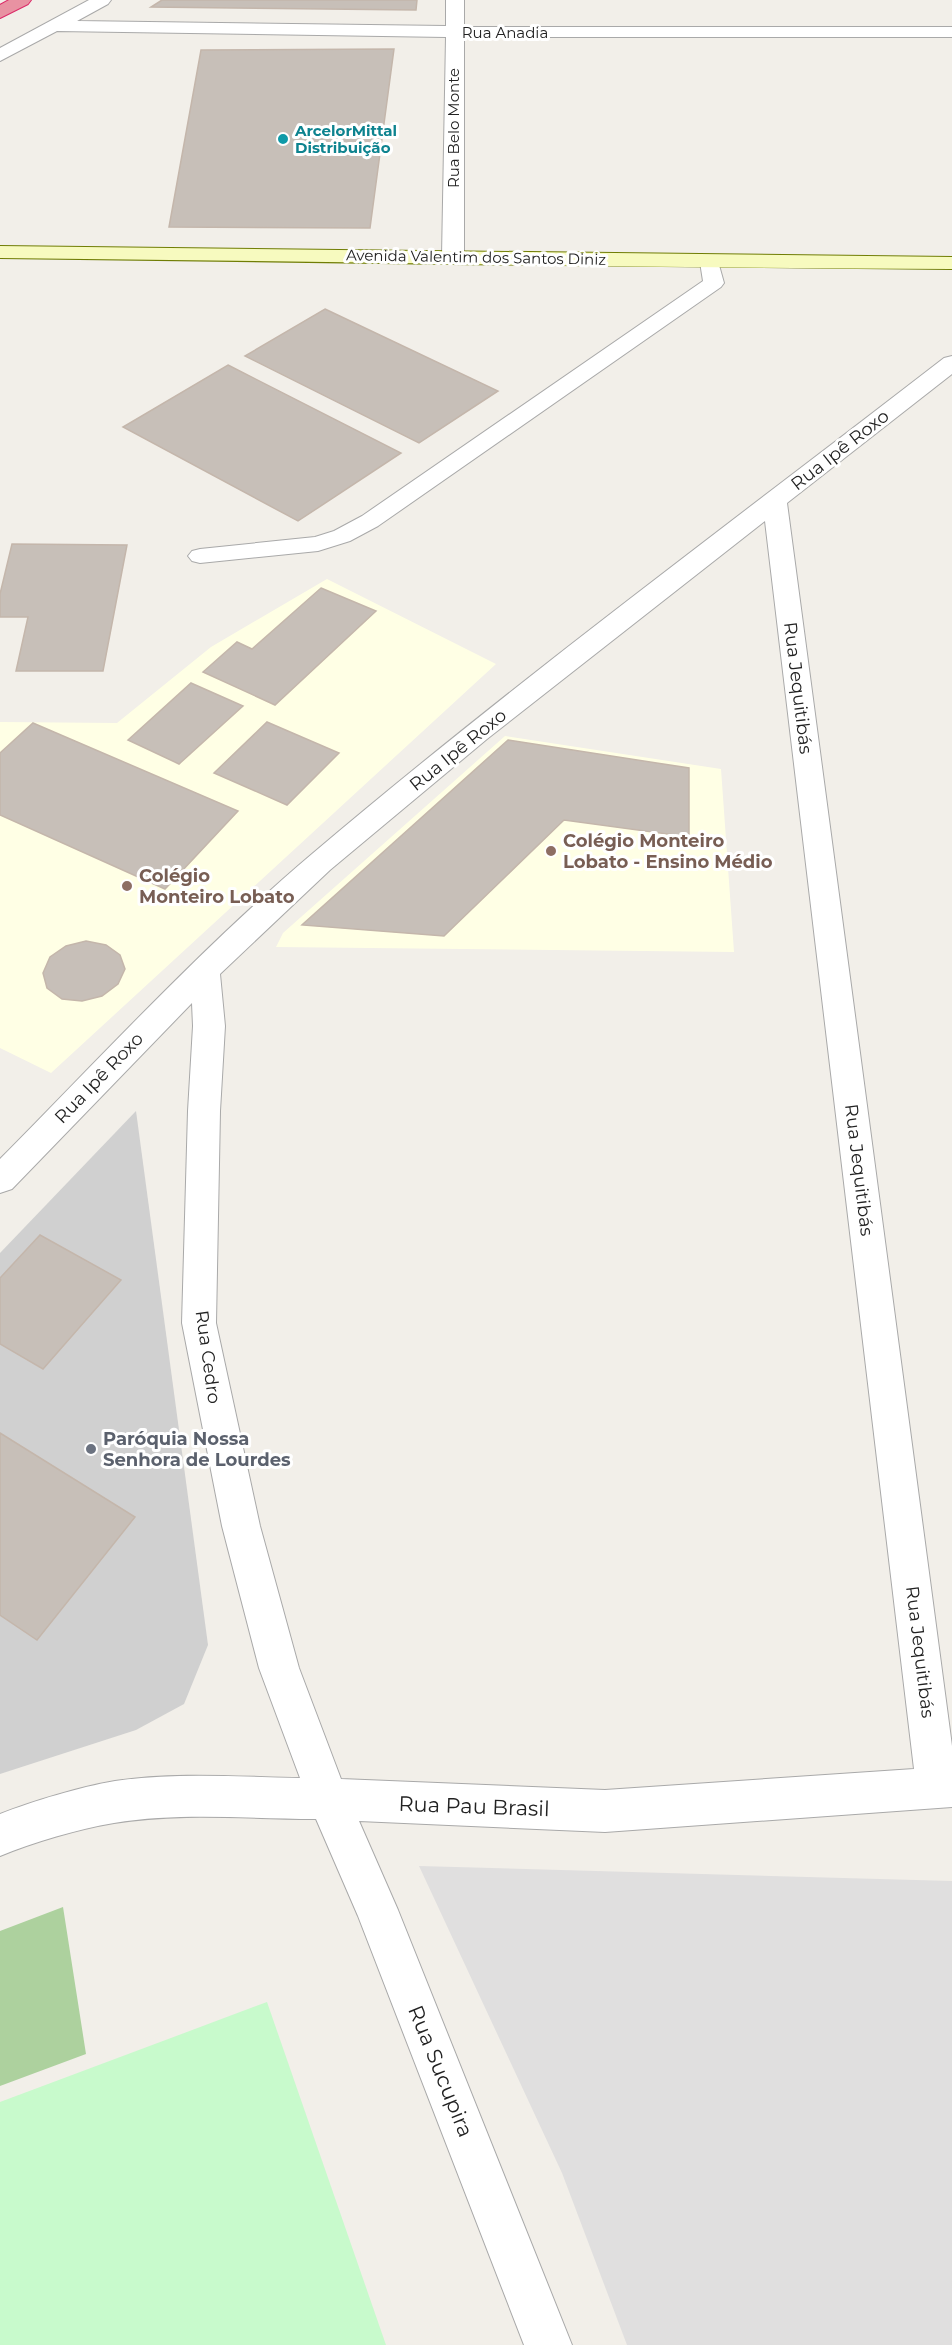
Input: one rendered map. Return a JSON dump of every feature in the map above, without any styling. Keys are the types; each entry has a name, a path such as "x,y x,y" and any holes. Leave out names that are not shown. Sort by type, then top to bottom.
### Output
{"highway":[{"path":"0,13 22,0"}],"street":[{"path":"0,55 58,26 102,0"},
{"name":"Rua Belo Monte","path":"453,256 455,0"},
{"name":"Rua Anadia","path":"58,26 454,32 952,32"},
{"name":"Avenida Valentim dos Santos Diniz","path":"0,252 952,263"},
{"name":"Rua Ipê Roxo","path":"0,1180 204,972 320,863 477,733 952,363"},
{"name":"Rua Jequitibás","path":"775,501 944,1787"},
{"path":"734,533 781,553"},
{"name":"Rua Cedro","path":"204,972 209,1026 204,1111 199,1323 241,1526 276,1657 328,1799"},
{"name":"Rua Pau Brasil","path":"0,1834 114,1802 171,1797 328,1799 605,1811 944,1787"},
{"name":"Rua Sucupira","path":"328,1799 382,1921 548,2345"}],"lane":[{"path":"200,556 318,544 342,536 370,521 714,283 710,262"}],"shaded area":[{"name":"Colégio Monteiro Lobato","path":"327,579 496,664 51,1073 0,1048 0,722 117,723 211,647"},
{"name":"Colégio Monteiro Lobato - Ensino Médio","path":"505,736 721,769 734,952 276,947 283,933"},
{"name":"Paróquia Nossa Senhora de Lourdes","path":"136,1111 208,1645 184,1704 136,1730 0,1774 0,1253"},
{"path":"419,1866 952,1881 952,2345 627,2345 562,2173"}],"green space":[{"path":"63,1907 86,2054 0,2086 0,1931"},
{"path":"267,2002 386,2345 0,2345 0,2102"}],"building":[{"path":"162,0 417,0 416,10 151,7"},
{"name":"ArcelorMittal Distribuição","path":"394,49 370,228 169,227 201,50"},
{"path":"325,309 498,391 419,443 245,356"},
{"path":"228,365 401,453 298,521 123,427"},
{"path":"12,544 127,545 103,671 16,671 28,617 0,617 0,594"},
{"path":"321,588 376,611 275,705 203,672 237,642 252,649"},
{"path":"191,683 243,706 179,764 128,740"},
{"path":"267,722 339,753 287,805 214,773"},
{"path":"33,723 238,811 165,889 0,815 0,753"},
{"path":"508,740 689,768 689,837 564,820 444,936 302,925"},
{"path":"86,941 106,945 120,955 125,969 118,984 102,996 82,1001 62,999 47,988 43,973 50,957 66,946"},
{"path":"40,1235 121,1280 43,1369 0,1344 0,1278"},
{"path":"0,1433 135,1517 37,1640 0,1615"}],"place":[{"name":"ArcelorMittal Distribuição","path":"283,139"},
{"name":"Colégio Monteiro Lobato - Ensino Médio","path":"551,851"},
{"name":"Colégio Monteiro Lobato","path":"127,886"},
{"name":"Paróquia Nossa Senhora de Lourdes","path":"91,1449"}]}
